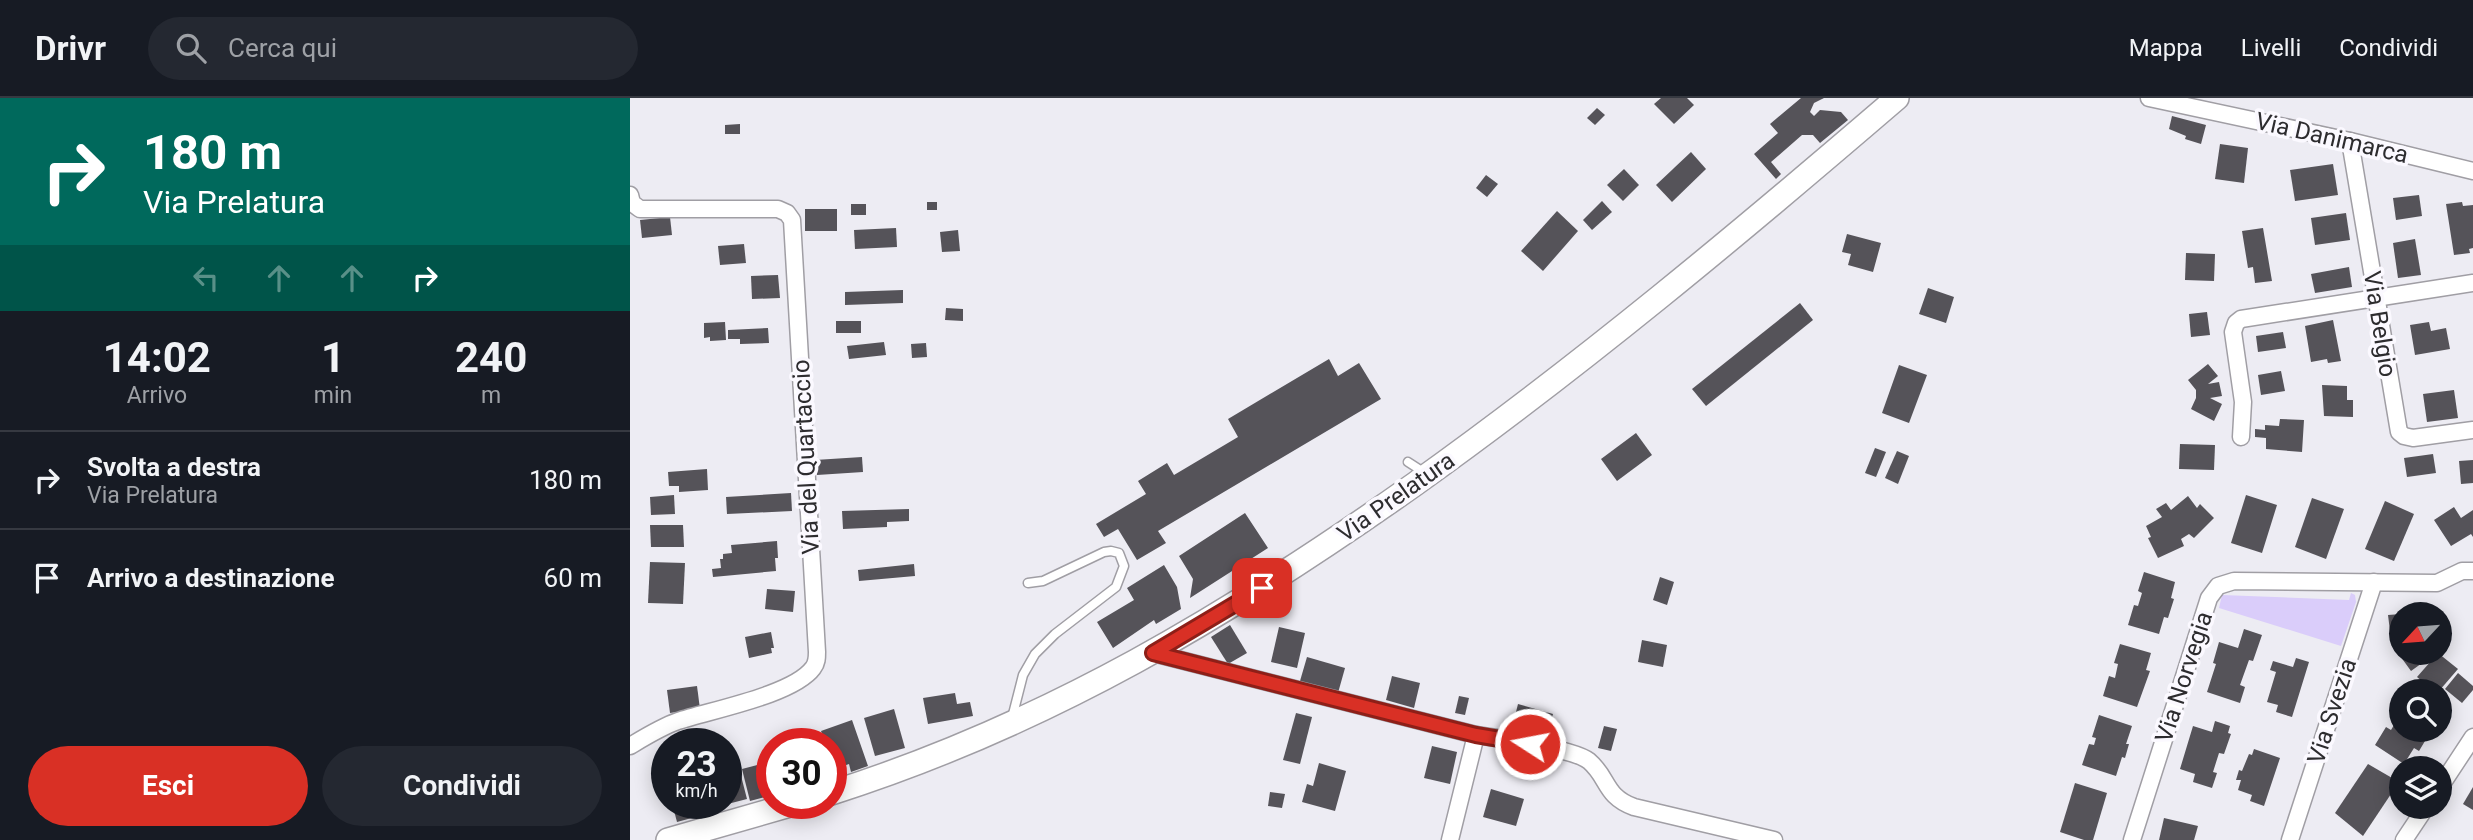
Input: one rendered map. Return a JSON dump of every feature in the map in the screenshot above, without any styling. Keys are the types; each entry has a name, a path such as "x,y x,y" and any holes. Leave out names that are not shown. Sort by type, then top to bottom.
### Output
{"street":[{"name":"Via Prelatura","path":"847,788 914,765 1011,725 1153,653 1275,580 1427,475 1600,346 1780,199 1897,98"},
{"name":"Via Danimarca","path":"2149,98 2350,141 2473,171"},
{"name":"Via Belgio","path":"2350,141 2399,432 2413,438 2473,430"},
{"name":"Via del Quartaccio","path":"630,195 635,206 643,209 778,209 787,213 792,220 817,657 809,672 783,687 671,724 630,746"},
{"path":"2241,437 2243,402 2233,332 2244,317 2473,283"},
{"name":"Via Norvegia","path":"2132,840 2209,598 2215,589 2234,581 2437,583 2462,571 2473,571"},
{"name":"Via Svezia","path":"2290,840 2374,582"},
{"path":"1153,653 1476,735 1506,739 1583,757 1594,766 1613,795 1634,807 1774,840"},
{"path":"1450,840 1476,735"},
{"path":"2452,769 2473,737"},
{"path":"668,840 756,815"},
{"path":"2404,840 2418,819"}],"lane":[{"path":"1408,462 1427,475"},
{"path":"1011,725 1023,676 1035,654 1055,634 1116,587 1124,571 1124,561 1119,553 1104,552 1043,581 1028,583"}],"shaded area":[{"path":"2351,593 2355,595 2356,602 2341,646 2219,608 2222,595 2349,600"}],"building":[{"path":"1661,98 1687,98 1694,105 1674,124 1654,104"},
{"path":"1801,98 1824,98 1814,103 1810,112 1814,116 1820,110 1841,112 1848,120 1820,143 1813,135 1802,135 1771,162 1781,174 1776,179 1754,154 1778,133 1770,124"},
{"path":"1597,108 1605,115 1595,125 1587,118"},
{"path":"2172,116 2206,125 2201,144 2185,139 2186,136 2169,129"},
{"path":"740,124 740,134 725,134 725,125"},
{"path":"2220,144 2248,148 2244,183 2215,179"},
{"path":"1691,152 1706,169 1672,202 1656,185"},
{"path":"2333,164 2338,195 2295,201 2290,170"},
{"path":"1624,169 1639,185 1623,201 1607,185"},
{"path":"1486,175 1498,184 1487,197 1476,188"},
{"path":"2419,195 2422,216 2396,220 2393,198"},
{"path":"1602,201 1612,212 1592,230 1583,220"},
{"path":"927,202 937,202 937,210 927,210"},
{"path":"2462,202 2463,206 2473,205 2473,248 2469,249 2470,253 2454,255 2446,204"},
{"path":"851,204 866,204 866,215 851,215"},
{"path":"805,209 837,209 837,231 805,231"},
{"path":"1557,211 1578,231 1543,271 1521,251"},
{"path":"2346,213 2350,240 2315,245 2311,218"},
{"path":"670,217 672,235 642,238 640,220"},
{"path":"896,228 897,247 855,249 854,230"},
{"path":"2263,228 2272,281 2255,283 2253,267 2248,268 2242,231"},
{"path":"958,230 960,251 942,252 940,232"},
{"path":"1847,234 1881,243 1873,272 1848,265 1851,254 1842,252"},
{"path":"2415,239 2421,275 2398,278 2393,243"},
{"path":"744,244 746,263 720,265 718,246"},
{"path":"2186,253 2215,254 2214,281 2185,280"},
{"path":"2349,267 2352,287 2315,293 2311,274"},
{"path":"778,275 780,298 752,299 751,276"},
{"path":"1928,288 1954,297 1946,323 1919,314"},
{"path":"903,290 903,303 845,305 845,292"},
{"path":"1800,303 1813,320 1706,406 1692,389"},
{"path":"946,308 963,309 963,321 945,320"},
{"path":"2207,312 2210,335 2191,337 2189,314"},
{"path":"2333,320 2341,361 2328,363 2327,359 2311,362 2305,326"},
{"path":"836,321 861,321 861,333 836,333"},
{"path":"725,322 726,340 710,341 710,337 704,338 704,323"},
{"path":"2429,322 2431,331 2446,328 2450,349 2415,355 2410,325"},
{"path":"768,328 769,343 740,344 740,339 728,339 728,330"},
{"path":"2283,332 2286,348 2258,352 2256,336"},
{"path":"884,342 886,355 849,359 847,346"},
{"path":"926,343 927,357 912,358 911,344"},
{"path":"1329,359 1338,376 1359,363 1381,399 1158,531 1166,543 1137,560 1118,529 1104,537 1096,524 1146,494 1138,481 1167,463 1174,475 1238,437 1228,419"},
{"path":"2208,364 2218,376 2208,384 2219,382 2222,396 2210,398 2222,404 2214,421 2191,409 2196,390 2188,380"},
{"path":"1899,365 1927,375 1909,423 1882,413"},
{"path":"2281,371 2285,391 2261,395 2258,375"},
{"path":"2322,385 2347,386 2347,400 2353,400 2353,417 2324,416"},
{"path":"2454,390 2458,418 2427,422 2423,394"},
{"path":"2280,419 2304,420 2302,452 2266,449 2266,438 2255,437 2255,429 2265,430 2265,425 2279,426"},
{"path":"1636,433 1652,455 1617,481 1601,459"},
{"path":"2180,444 2215,445 2214,470 2179,469"},
{"path":"1875,448 1886,452 1876,477 1865,473"},
{"path":"1897,451 1909,456 1898,484 1885,478"},
{"path":"2433,454 2436,473 2407,477 2404,458"},
{"path":"862,457 863,472 817,475 815,460"},
{"path":"2473,460 2473,483 2461,484 2459,461"},
{"path":"707,469 708,490 679,492 679,486 669,486 668,472"},
{"path":"791,493 792,511 727,514 726,497"},
{"path":"674,495 675,514 651,515 650,497"},
{"path":"2246,495 2277,505 2262,553 2231,543"},
{"path":"2188,496 2197,508 2200,504 2214,518 2194,538 2189,534 2181,539 2184,546 2158,558 2148,538 2151,537 2146,526 2162,517 2156,509 2166,503 2171,510"},
{"path":"2312,498 2344,509 2326,559 2295,547"},
{"path":"2385,501 2414,514 2394,561 2365,549"},
{"path":"2454,507 2461,518 2473,510 2473,537 2471,534 2451,546 2434,520"},
{"path":"909,509 909,521 887,522 887,527 843,529 842,511"},
{"path":"1245,513 1268,548 1190,598 1193,579 1179,556"},
{"path":"650,525 683,525 684,547 651,547"},
{"path":"777,541 776,571 713,577 712,569 721,568 720,559 723,559 723,554 732,553 731,545"},
{"path":"650,562 685,563 683,604 648,603"},
{"path":"914,564 915,576 859,581 858,570"},
{"path":"1164,565 1177,587 1181,609 1156,624 1154,620 1113,648 1097,622 1134,600 1127,588"},
{"path":"2144,572 2175,582 2171,598 2174,599 2168,618 2164,617 2159,634 2128,625 2134,605 2138,606 2142,593 2138,591"},
{"path":"1660,577 1674,582 1667,605 1653,600"},
{"path":"767,589 795,591 793,612 765,609"},
{"path":"1230,625 1247,653 1228,664 1211,637"},
{"path":"1279,627 1305,633 1297,668 1271,662"},
{"path":"2244,629 2262,635 2253,661 2249,660 2240,685 2245,687 2240,703 2207,692 2216,664 2213,663 2219,642 2238,648"},
{"path":"771,632 774,648 771,648 772,653 749,658 745,637"},
{"path":"1642,640 1667,645 1663,667 1638,662"},
{"path":"2120,644 2151,653 2146,670 2150,671 2137,707 2103,696 2109,676 2115,678 2118,664 2114,663"},
{"path":"1307,657 1345,668 1338,693 1300,681"},
{"path":"2296,658 2309,662 2292,717 2276,712 2278,705 2267,702 2276,672 2270,670 2273,661 2293,667"},
{"path":"2452,664 2458,669 2449,679 2417,677 2428,665"},
{"path":"2407,665 2419,665 2411,671"},
{"path":"2458,673 2473,686 2473,690 2462,703 2452,695 2452,680"},
{"path":"1392,676 1420,683 1414,708 1386,700"},
{"path":"697,686 700,709 670,713 667,690"},
{"path":"955,693 957,704 970,702 973,716 928,724 923,698"},
{"path":"1459,696 1469,698 1465,715 1455,713"},
{"path":"1518,704 1553,714 1546,738 1512,728"},
{"path":"894,709 905,748 875,756 864,718"},
{"path":"1296,713 1312,717 1300,764 1283,760"},
{"path":"2099,715 2132,726 2125,758 2122,757 2116,776 2082,765 2089,744 2094,745 2096,738 2092,737"},
{"path":"852,720 868,766 851,772 847,765 847,728 829,728"},
{"path":"2215,721 2230,726 2228,733 2231,734 2224,754 2219,753 2213,772 2217,773 2212,788 2193,782 2195,774 2180,769 2193,726 2212,732"},
{"path":"1604,726 1617,729 1611,751 1598,748"},
{"path":"2386,727 2389,729 2389,742 2424,742 2419,751 2414,748 2409,756 2392,756 2375,745"},
{"path":"1432,746 1457,752 1450,784 1424,778"},
{"path":"2254,749 2280,758 2264,806 2250,801 2252,795 2238,790 2241,780 2236,780 2239,770 2242,771"},
{"path":"1319,763 1346,771 1335,811 1302,802 1307,784 1313,786"},
{"path":"2368,764 2389,776 2389,797 2363,836 2335,813"},
{"path":"756,765 756,799 750,801 742,769"},
{"path":"742,780 747,799 742,800"},
{"path":"2075,783 2107,793 2093,840 2084,840 2060,832"},
{"path":"2473,787 2473,810 2463,804"},
{"path":"1491,789 1524,799 1516,826 1483,817"},
{"path":"1270,792 1285,794 1282,808 1268,806"},
{"path":"2164,818 2198,826 2194,840 2159,840"}],"route":[{"path":"1262,588 1153,653 1476,735 1530,744"}]}
